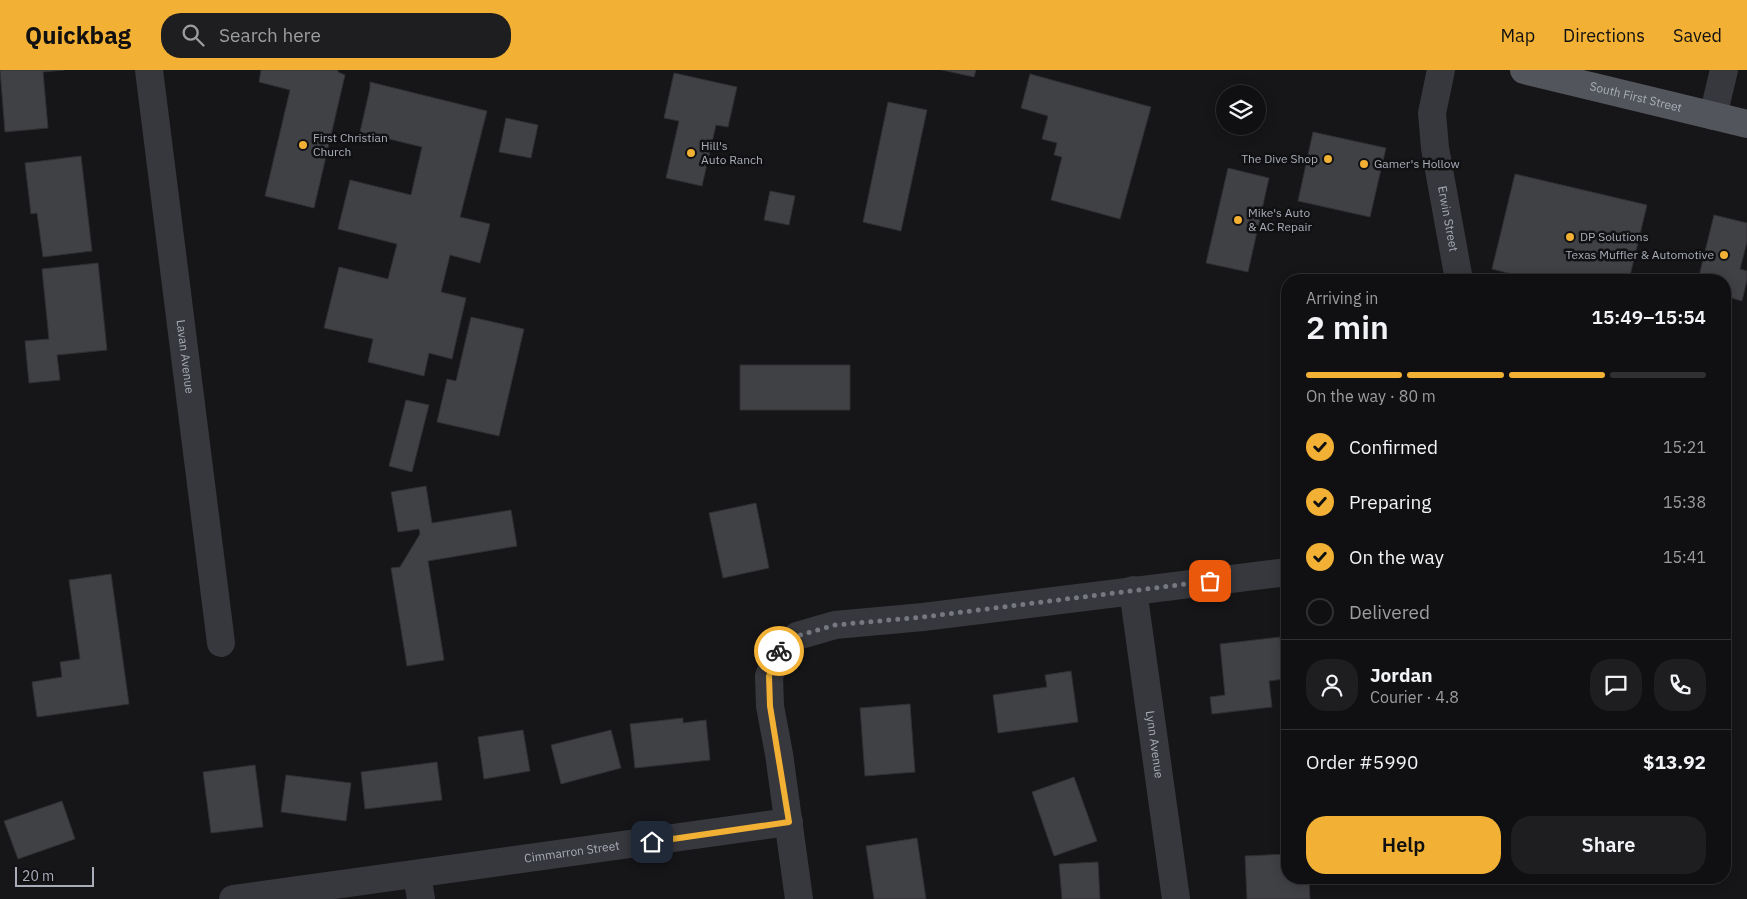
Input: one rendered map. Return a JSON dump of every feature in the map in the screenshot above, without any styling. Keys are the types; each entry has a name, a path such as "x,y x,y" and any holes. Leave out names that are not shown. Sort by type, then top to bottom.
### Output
{"main road":[{"name":"South First Street","path":"1524,70 1713,116 1746,121"}],"street":[{"name":"Lavan Avenue","path":"148,70 221,643"},
{"name":"Erwin Street","path":"1441,70 1432,114 1435,148 1458,274"},
{"path":"1713,116 1724,70"},
{"path":"799,899 789,822 770,706 769,676 780,649 797,636 835,625 923,617 1281,573"},
{"name":"Lynn Avenue","path":"1133,590 1176,899"},
{"name":"Cimmarron Street","path":"233,899 419,887 789,822"}],"building":[{"path":"0,70 64,70 43,72 48,128 5,132"},
{"name":"First Christian Church","path":"261,70 338,70 338,72 345,75 314,208 265,196 290,90 259,82"},
{"path":"942,70 976,70 974,77"},
{"name":"Hill's Auto Ranch","path":"674,73 737,87 728,127 716,125 702,186 666,178 679,121 664,118"},
{"path":"1030,74 1151,107 1120,219 1051,200 1062,157 1054,155 1057,143 1042,139 1048,116 1021,108"},
{"name":"First Christian Church","path":"370,82 487,111 460,217 490,224 480,263 450,255 441,292 466,298 452,359 429,353 424,376 368,362 373,339 324,328 339,267 388,279 397,244 338,229 350,180 411,195 422,147 360,132"},
{"path":"888,102 927,110 901,231 863,222"},
{"path":"506,118 538,125 531,158 499,152"},
{"path":"1313,132 1386,148 1370,217 1298,201"},
{"path":"81,156 92,251 43,257 37,213 31,214 25,163"},
{"name":"Mike's Auto & AC Repair","path":"1228,168 1269,178 1248,272 1206,263"},
{"name":"DP Solutions","path":"1515,174 1647,205 1630,274 1512,274 1492,269"},
{"path":"770,191 795,196 789,225 764,220"},
{"name":"Texas Muffler & Automotive","path":"1714,215 1747,223 1747,242 1740,269 1747,271 1742,301 1731,298 1731,274 1699,274"},
{"path":"98,263 107,350 57,355 60,380 29,383 25,341 49,339 42,269"},
{"path":"471,317 524,329 499,436 437,422 447,379 456,381"},
{"path":"740,365 850,365 850,410 740,410"},
{"path":"406,400 429,405 412,472 389,466"},
{"path":"426,486 432,523 511,510 517,546 428,561 444,660 407,666 391,568 400,567 420,534 419,529 398,532 391,492"},
{"path":"756,503 769,568 723,578 709,513"},
{"path":"111,574 129,704 37,717 32,682 62,677 60,662 80,659 69,580"},
{"path":"1280,637 1281,679 1269,681 1272,707 1212,714 1210,697 1225,695 1220,644"},
{"path":"1071,671 1078,722 998,733 993,695 1047,687 1045,675"},
{"path":"910,704 915,772 865,776 860,708"},
{"path":"683,718 683,723 706,720 710,760 635,768 630,724"},
{"path":"523,730 530,771 484,779 478,737"},
{"path":"611,730 621,768 561,784 551,745"},
{"path":"437,762 442,800 365,809 361,772"},
{"path":"255,765 263,827 211,833 203,772"},
{"path":"286,775 351,783 346,821 281,812"},
{"path":"1074,777 1097,841 1054,856 1032,792"},
{"path":"62,801 75,839 18,859 4,821"},
{"path":"917,838 926,899 874,899 866,846"},
{"path":"1281,854 1281,884 1309,884 1310,899 1247,899 1245,856"},
{"path":"1098,862 1100,899 1062,899 1059,864"}],"way so far":[{"path":"779,651 797,636 835,625 923,617 1210,581"}],"place":[{"name":"First Christian Church","path":"303,145"},
{"name":"Hill's Auto Ranch","path":"691,153"},
{"name":"The Dive Shop","path":"1328,159"},
{"name":"Gamer's Hollow","path":"1364,164"},
{"name":"Mike's Auto & AC Repair","path":"1238,220"},
{"name":"DP Solutions","path":"1570,237"},
{"name":"Texas Muffler & Automotive","path":"1724,255"}],"route":[{"path":"652,842 789,822 770,706 769,676 779,651"}]}
